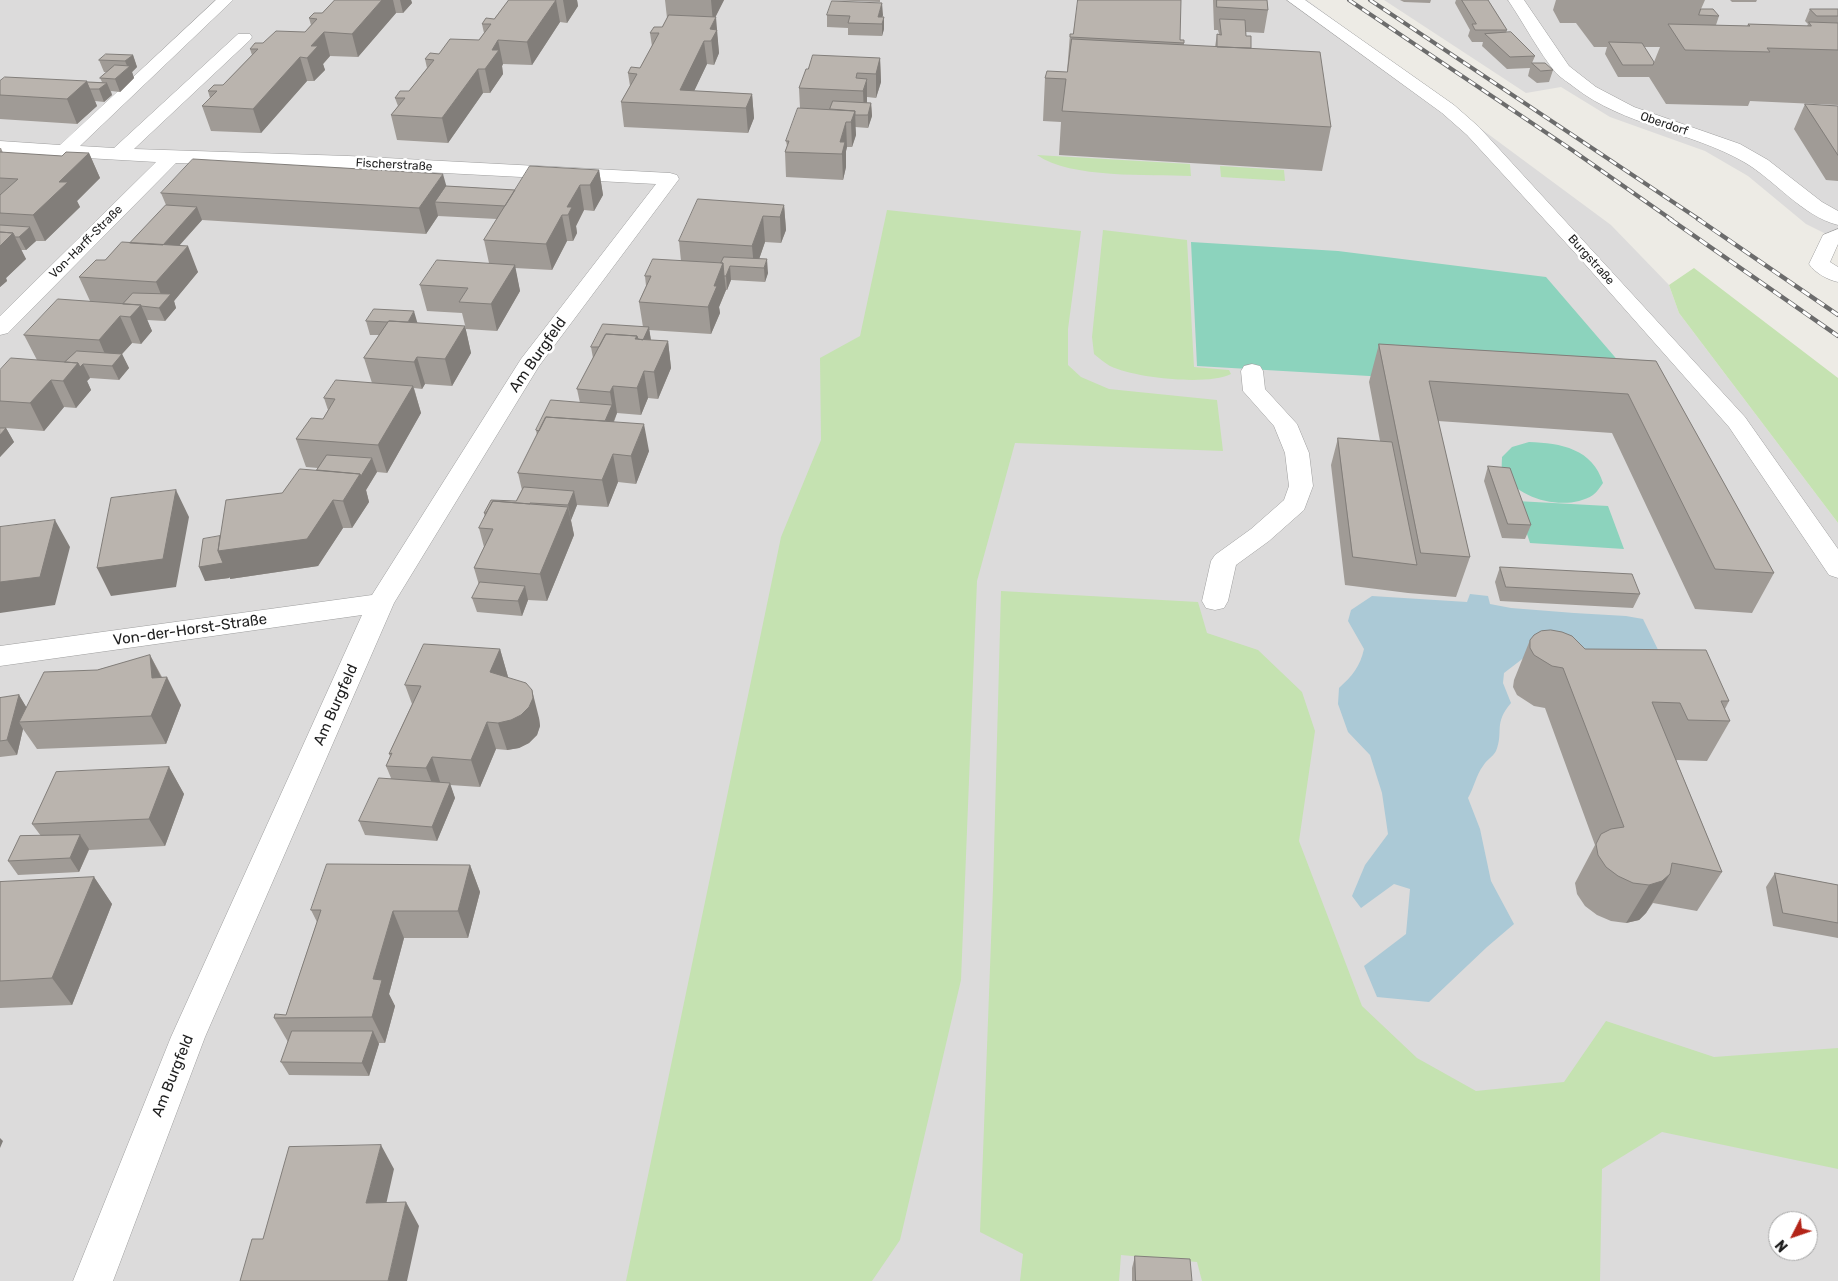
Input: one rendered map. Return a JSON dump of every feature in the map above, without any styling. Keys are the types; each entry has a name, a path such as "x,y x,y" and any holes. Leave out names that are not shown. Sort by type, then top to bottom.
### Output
{"street":[{"path":"64,151 225,0"},
{"name":"Burgstraße","path":"1295,0 1448,109 1472,130 1737,422 1774,472 1838,569"},
{"name":"Oberdorf","path":"1516,0 1563,70 1590,92 1628,111 1733,148 1761,164 1815,206 1838,219"},
{"path":"118,154 244,37"},
{"name":"Fischerstraße","path":"0,147 171,157 348,162 670,179"},
{"name":"Von-Harff-Straße","path":"0,328 171,157"},
{"name":"Am Burgfeld","path":"93,1281 188,1037 381,603 528,364 670,179"},
{"path":"1838,235 1830,239 1819,264 1838,276"},
{"path":"1215,601 1224,560 1260,535 1295,504 1301,486 1297,453 1288,431 1285,424 1254,391 1252,371"},
{"name":"Von-der-Horst-Straße","path":"0,656 381,603"}],"shaded area":[{"path":"0,0 1307,0 1611,225 1669,285 1679,313 1838,523 1838,1281 0,1281"},
{"path":"1384,0 1838,0 1838,240 1806,224 1748,176 1705,151 1610,117 1561,87 1526,93"}],"green space":[{"path":"1037,155 1190,164 1191,176 1090,172 1052,163"},
{"path":"1220,166 1284,170 1285,181 1221,177"},
{"path":"887,210 1081,231 1068,329 1068,365 1081,377 1109,389 1217,400 1223,451 1015,443 977,581 961,980 900,1240 872,1281 626,1281 781,537 821,440 820,358 860,336"},
{"path":"1103,230 1187,240 1194,367 1229,370 1231,374 1220,378 1189,380 1153,377 1110,366 1094,354 1092,337"},
{"path":"1191,242 1338,251 1546,277 1645,392 1197,366"},
{"path":"1694,268 1838,378 1838,523 1679,313 1669,285"},
{"path":"1529,442 1564,446 1584,455 1592,462 1603,483 1593,495 1570,503 1544,501 1520,490 1503,473 1502,457 1512,447"},
{"path":"1516,501 1608,506 1624,549 1530,543"},
{"path":"1001,591 1198,602 1207,633 1258,650 1302,692 1315,731 1299,841 1362,1006 1417,1058 1476,1091 1564,1082 1606,1021 1714,1057 1838,1048 1838,1169 1662,1132 1602,1169 1600,1281 1202,1281 1197,1262 1121,1255 1119,1281 1020,1281 1023,1254 980,1232 993,888"}],"water":[{"path":"1470,594 1488,596 1490,604 1511,608 1626,616 1643,619 1663,660 1534,650 1504,673 1503,683 1511,703 1500,722 1496,751 1481,770 1468,798 1480,829 1491,881 1514,924 1429,1002 1377,997 1364,966 1406,934 1410,889 1394,884 1361,908 1352,896 1365,865 1388,834 1382,793 1370,755 1348,732 1338,704 1339,688 1355,671 1364,649 1348,621 1351,610 1372,596 1467,602"}],"building":[{"path":"335,0 382,0 352,34 324,32 311,46 318,46 307,58 300,57 253,109 202,106 217,91 208,91 214,85 223,85 258,49 250,49 255,43 263,43 276,31 305,32 317,19 309,18 314,13 322,13"},
{"path":"509,0 556,0 527,42 498,40 492,50 499,50 485,69 478,69 442,118 391,115 405,98 395,98 400,91 409,91 434,60 425,59 430,53 439,54 450,39 479,40 491,24 482,24 486,18 494,19"},
{"path":"1078,0 1181,0 1180,40 1184,40 1184,43 1070,37 1070,34 1073,34"},
{"path":"1217,0 1267,0 1268,10 1217,7"},
{"path":"1462,0 1488,0 1507,30 1475,30 1472,24 1476,24"},
{"path":"832,1 882,3 878,17 884,17 882,24 848,23 850,16 827,15"},
{"path":"1701,9 1713,9 1719,16 1699,15"},
{"path":"1810,9 1838,9 1838,16 1817,16"},
{"path":"669,15 716,17 710,29 717,30 711,41 704,41 680,90 752,94 746,108 621,102 637,74 628,73 631,67 640,68 659,33 650,33 654,27 662,27"},
{"path":"1220,19 1245,20 1246,36 1251,36 1251,48 1217,47 1217,34 1221,35"},
{"path":"1809,22 1838,23 1838,50 1767,48 1770,52 1685,50 1668,24 1811,26"},
{"path":"1511,32 1535,56 1510,57 1485,34"},
{"path":"1072,39 1320,52 1331,127 1062,111 1066,79 1045,78 1047,71 1067,72"},
{"path":"1609,42 1642,43 1654,62 1653,65 1623,65"},
{"path":"106,54 133,55 125,61 99,60"},
{"path":"813,55 880,58 876,74 857,73 856,78 867,79 863,91 799,88"},
{"path":"1532,63 1545,63 1553,70 1541,71"},
{"path":"115,65 130,66 115,79 100,78"},
{"path":"5,77 87,81 67,99 0,95 0,81"},
{"path":"87,82 107,83 99,89 90,89"},
{"path":"833,101 871,103 868,115 855,115 855,111 830,109"},
{"path":"1805,104 1838,106 1838,155"},
{"path":"798,108 855,111 851,122 846,122 840,142 845,142 842,154 785,152 789,141 786,141"},
{"path":"0,152 62,156 66,152 89,153 59,182 68,182 33,215 0,213 0,195 18,179 0,178"},
{"path":"193,159 443,174 419,208 161,193"},
{"path":"530,166 599,170 590,185 580,185 567,207 572,207 568,215 562,215 546,244 484,240"},
{"path":"446,186 515,190 505,206 435,202"},
{"path":"698,199 784,205 780,217 763,216 752,246 679,241"},
{"path":"166,205 197,207 163,245 130,243"},
{"path":"0,225 30,227 19,237 15,237 13,233 0,232"},
{"path":"0,232 13,233 0,246"},
{"path":"122,242 188,246 156,282 79,277 96,260 105,260"},
{"path":"724,257 767,259 764,268 730,266 726,276 724,276 723,263 721,263"},
{"path":"653,259 723,263 714,286 717,286 708,307 639,302 651,276 645,276"},
{"path":"437,260 515,265 491,304 459,302 468,288 420,285"},
{"path":"133,293 171,294 159,308 123,304"},
{"path":"58,299 141,305 130,317 120,316 99,340 24,335"},
{"path":"374,309 414,311 408,322 366,321"},
{"path":"389,321 465,326 445,359 417,357 414,362 364,358"},
{"path":"603,324 649,327 643,340 638,339 637,336 606,334 599,347 591,347"},
{"path":"606,334 637,336 635,339 668,341 654,372 644,371 637,388 613,386 610,392 577,389"},
{"path":"1379,344 1656,361 1774,573 1715,569 1628,394 1429,381 1470,557 1421,553"},
{"path":"77,351 122,354 112,366 83,364 80,367 78,363 65,362"},
{"path":"11,358 78,363 63,381 51,380 30,403 0,401 0,370"},
{"path":"336,380 413,386 378,445 296,439 311,418 323,419 335,399 324,398"},
{"path":"551,400 612,405 605,421 546,417 539,431 536,430"},
{"path":"546,417 644,424 631,456 613,454 602,480 518,473"},
{"path":"0,428 6,428 0,435"},
{"path":"1338,438 1392,442 1417,565 1353,557"},
{"path":"327,455 372,458 361,476 360,474 317,470"},
{"path":"1488,466 1510,468 1531,525 1508,524"},
{"path":"300,469 360,474 343,501 333,500 307,539 218,551 226,500 282,493"},
{"path":"524,487 574,491 568,505 493,501 486,513 484,513 491,500 516,501"},
{"path":"176,490 163,559 97,568 111,498"},
{"path":"493,501 568,507 540,574 474,568 493,529 479,528"},
{"path":"55,520 40,577 0,582 0,527"},
{"path":"220,536 218,551 223,563 199,567 203,539"},
{"path":"1500,567 1632,574 1640,594 1506,587"},
{"path":"480,582 525,586 518,601 472,598"},
{"path":"1551,630 1572,636 1585,649 1706,650 1729,701 1721,701 1730,721 1688,720 1680,703 1652,702 1722,872 1672,863 1670,874 1662,881 1649,885 1633,883 1618,876 1606,867 1598,855 1596,844 1601,834 1611,829 1624,827 1563,668 1552,666 1534,655 1530,648 1530,640 1534,635 1541,631"},
{"path":"424,644 500,649 490,672 526,683 532,690 533,698 529,707 521,715 498,723 487,722 471,760 432,757 426,768 386,766 392,753 389,754 421,686 405,685"},
{"path":"150,655 152,678 167,677 151,716 19,722 44,672 97,670"},
{"path":"19,695 7,740 0,741 0,698"},
{"path":"169,767 149,819 32,824 56,772"},
{"path":"379,778 450,783 432,827 359,821"},
{"path":"80,835 70,858 8,861 20,836"},
{"path":"327,864 470,865 458,911 393,911 373,979 382,980 372,1017 274,1018 275,1014 286,1015 321,910 311,910"},
{"path":"1775,873 1838,885 1838,923 1783,913"},
{"path":"94,877 52,978 0,981 0,882"},
{"path":"292,1031 373,1031 362,1063 281,1062"},
{"path":"381,1145 366,1203 406,1202 388,1281 240,1281 252,1239 263,1239 289,1147"},
{"path":"1135,1256 1190,1259 1192,1281 1136,1281"}],"railway":[{"path":"1349,0 1572,150 1672,220"},
{"path":"1370,0 1700,220"},
{"path":"1670,219 1838,336"},
{"path":"1698,219 1838,315"}]}
